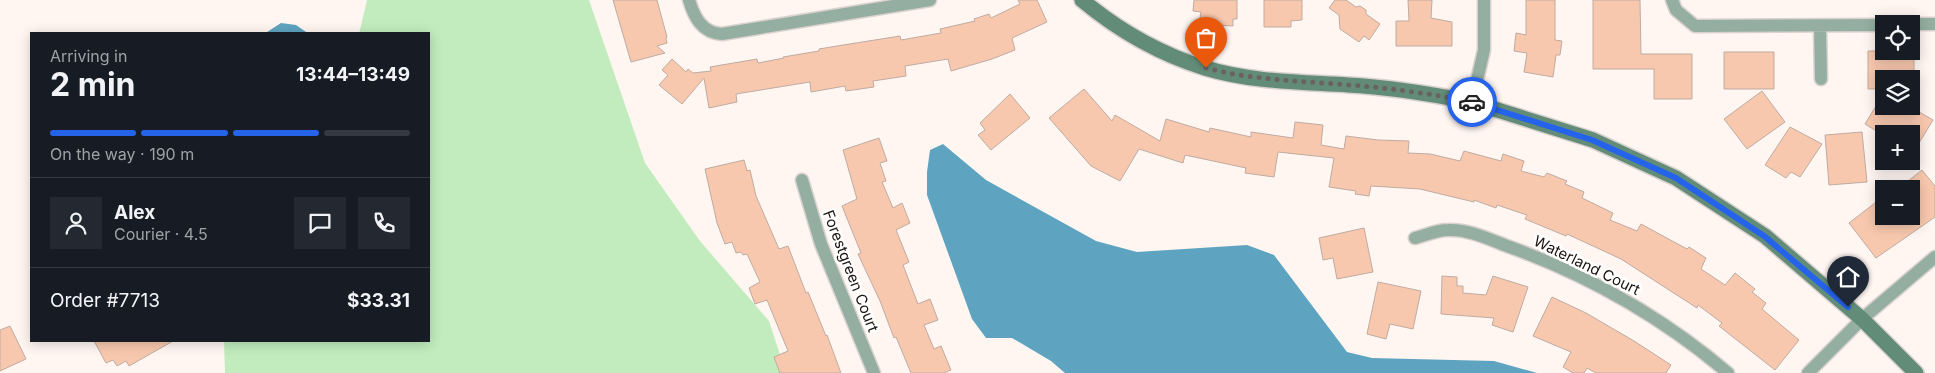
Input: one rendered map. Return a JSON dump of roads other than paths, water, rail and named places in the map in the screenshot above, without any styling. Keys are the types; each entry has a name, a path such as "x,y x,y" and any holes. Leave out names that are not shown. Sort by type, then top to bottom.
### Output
{"street":[{"path":"688,0 694,15 703,26 715,34 930,0"},
{"path":"1082,0 1102,16 1144,43 1206,68 1271,80 1368,87 1434,95 1472,102 1592,140 1676,178 1764,236 1862,319 1916,373"},
{"path":"1472,102 1484,50 1484,0"},
{"path":"1672,0 1676,10 1695,26 1875,25"},
{"path":"1920,24 1935,24"},
{"path":"1820,26 1821,79"},
{"name":"Forestgreen Court","path":"802,180 821,244 874,373"},
{"name":"Waterland Court","path":"1415,238 1440,230 1457,230 1498,242 1545,260 1590,281 1642,310 1687,340 1728,373"},
{"path":"1808,373 1862,319 1935,257"}],"water":[{"path":"281,23 296,25 306,32 267,32"},
{"path":"943,144 986,180 1096,241 1137,252 1247,245 1274,255 1347,352 1372,358 1494,361 1537,373 1065,373 1051,361 1012,338 986,338 972,319 927,195 927,172 930,150"}]}
